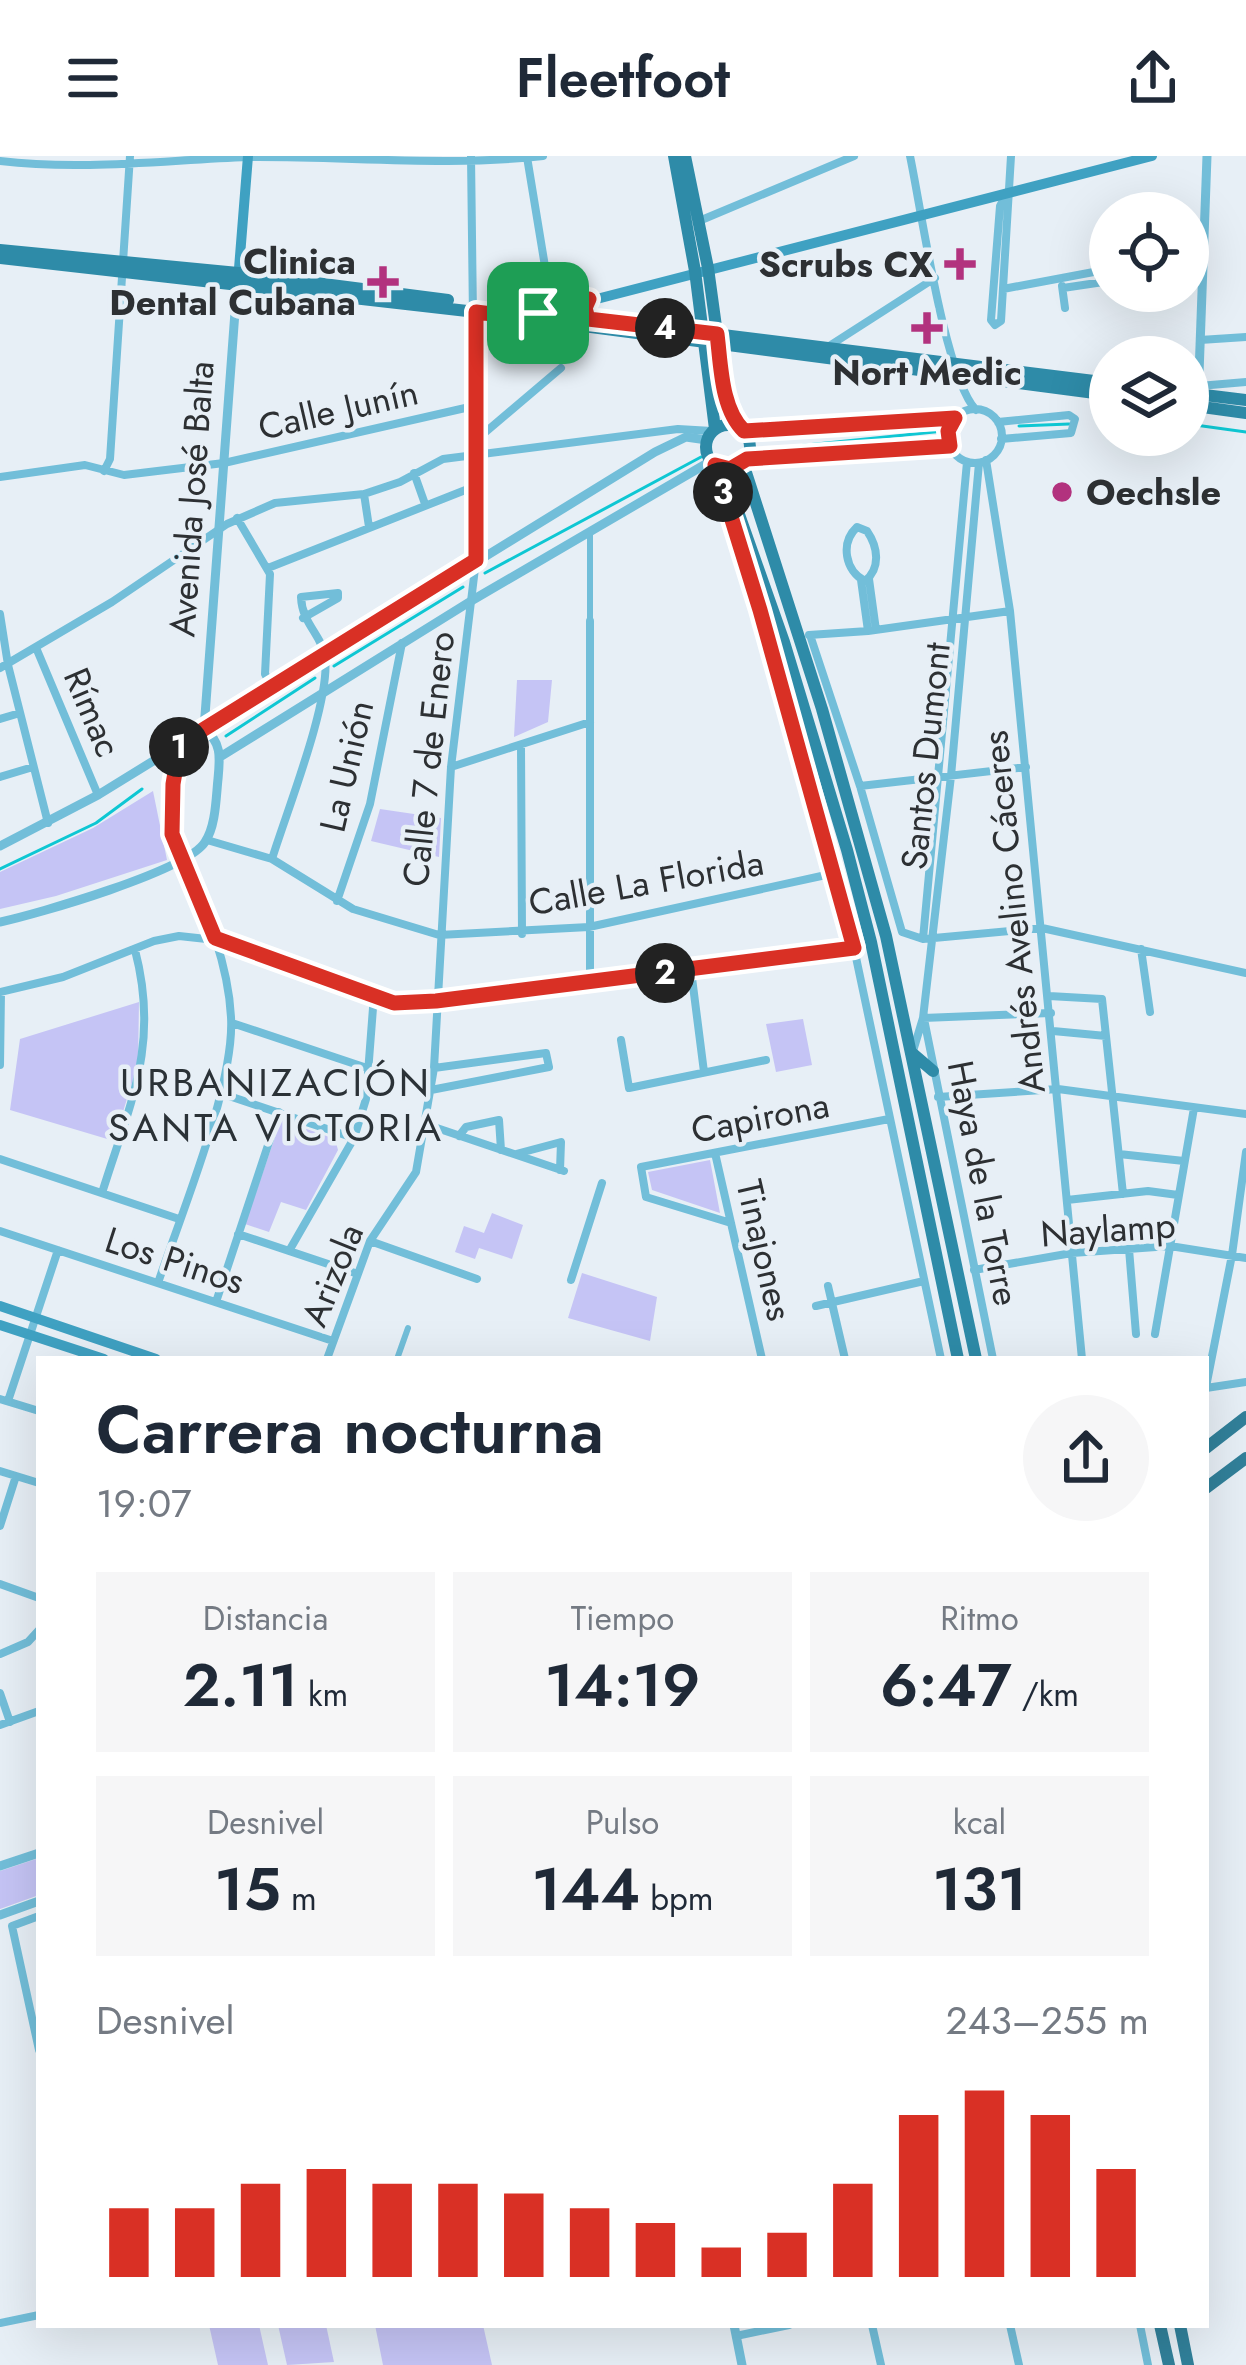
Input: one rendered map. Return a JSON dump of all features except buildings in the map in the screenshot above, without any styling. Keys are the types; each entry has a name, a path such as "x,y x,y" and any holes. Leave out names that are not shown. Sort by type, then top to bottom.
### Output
{"highway":[{"path":"1209,1446 1246,1418"},
{"path":"1209,1486 1246,1458"},
{"path":"1161,2328 1169,2365"},
{"path":"1181,2328 1188,2365"}],"main road":[{"name":"Avenida José Balta","path":"238,279 248,156"},
{"path":"674,156 702,270"},
{"path":"685,156 699,221 711,338 711,434 716,465 784,641 847,850 871,942 957,1356"},
{"path":"524,318 1152,156"},
{"path":"0,254 475,308 545,311 711,338 1089,381"},
{"path":"588,319 589,299"},
{"path":"475,308 524,318 826,348 1089,391"},
{"path":"711,338 724,386 750,445 745,461 846,765 913,1053 975,1356"},
{"path":"1209,398 1246,400"},
{"path":"1209,401 1246,412"},
{"path":"711,434 726,424 741,429"},
{"path":"716,465 745,461"},
{"path":"913,1053 933,1071"},
{"path":"0,1306 147,1356"},
{"path":"0,1325 95,1356"}],"street":[{"path":"0,161 543,156"},
{"path":"699,221 854,156"},
{"path":"910,156 954,369 959,415 948,431 950,446 967,462 982,462 997,452 998,422"},
{"path":"1006,193 1000,206 991,320 995,325 1000,321 1011,156"},
{"path":"1200,336 1207,156"},
{"path":"527,157 545,311"},
{"name":"Calle 7 de Enero","path":"439,935 451,767 476,560 471,158"},
{"path":"104,471 110,459 130,160"},
{"path":"826,348 935,278"},
{"name":"Avenida José Balta","path":"204,729 238,279"},
{"path":"1003,289 1089,280"},
{"path":"1062,283 1065,308"},
{"path":"1209,339 1246,337"},
{"path":"474,442 561,368"},
{"path":"954,369 966,398 998,422 1070,415 1076,419 1071,433 1001,439"},
{"path":"1209,393 1246,382"},
{"name":"Calle Junín","path":"0,477 85,465 124,475 224,463 474,406"},
{"path":"741,429 959,415 976,410"},
{"path":"4,667 237,518 294,499 364,494 443,459 473,454 678,429 711,434"},
{"path":"0,846 98,795 676,440 711,434"},
{"path":"745,461 950,446"},
{"name":"Santos Dumont","path":"913,1053 923,1018 967,462"},
{"name":"Andrés Avelino Cáceres","path":"982,462 1010,611 1082,1356"},
{"name":"Santos Dumont","path":"928,939 951,776 982,462"},
{"path":"220,757 471,601 716,465 836,873 939,1356"},
{"path":"414,473 425,504"},
{"path":"268,568 473,487"},
{"path":"364,494 369,527"},
{"path":"237,518 268,568 265,674 272,687"},
{"path":"865,580 851,570 847,555 848,538 857,527 867,531 875,548 876,562 865,580 872,631"},
{"path":"590,531 590,981"},
{"path":"272,859 320,694 325,653 303,618 301,597 338,592 338,598 303,618"},
{"path":"804,635 872,631 1010,611"},
{"path":"0,614 4,667 48,824"},
{"name":"La Unión","path":"338,901 370,804 402,643"},
{"name":"Rímac","path":"37,650 98,795"},
{"path":"0,718 20,713"},
{"path":"451,767 590,722"},
{"path":"0,922 72,902 183,858 207,840 220,757 216,740 204,729"},
{"path":"158,1283 220,1093 232,1022 215,938 175,846 170,820 180,744"},
{"path":"521,745 522,934"},
{"path":"846,765 860,786 902,932 928,939 1042,928 1246,973"},
{"path":"0,777 33,767"},
{"path":"860,786 1026,767"},
{"name":"Calle La Florida","path":"207,840 272,859 338,901 439,935 589,927 836,873"},
{"name":"Arizola","path":"328,1356 370,1241 416,1172 434,1068 439,935"},
{"path":"0,1065 1,992 63,977 179,936 215,938 394,1003 854,948"},
{"path":"1141,949 1150,1012"},
{"path":"102,1192 146,1039 144,983 135,950"},
{"path":"691,970 704,1072"},
{"path":"289,1252 354,1138 366,1100 374,995"},
{"path":"1049,996 1102,999 1123,1194"},
{"path":"923,1018 1051,1013"},
{"name":"Haya de la Torre","path":"923,1018 991,1356"},
{"path":"232,1022 367,1068"},
{"path":"1053,1031 1106,1036"},
{"path":"621,1040 629,1088 766,1060"},
{"path":"430,1090 549,1067 546,1053 434,1068"},
{"path":"493,1078 496,1060"},
{"path":"938,1097 1058,1089 1246,1114"},
{"path":"220,1093 354,1138"},
{"path":"1155,1334 1194,1108"},
{"path":"216,1302 279,1112"},
{"name":"Capirona","path":"731,1223 646,1197 641,1167 889,1119"},
{"path":"459,1136 466,1127 499,1120 501,1150"},
{"path":"425,1124 562,1171 561,1142 514,1154"},
{"path":"1209,1373 1246,1152"},
{"name":"Tinajones","path":"715,1154 761,1356"},
{"path":"1119,1154 1184,1161"},
{"path":"0,1160 179,1219"},
{"path":"571,1280 602,1183"},
{"path":"1067,1200 1148,1191 1178,1195"},
{"name":"Los Pinos","path":"0,1231 333,1341"},
{"path":"238,1234 355,1273"},
{"path":"370,1241 477,1279"},
{"name":"Naylamp","path":"974,1270 1072,1253 1170,1246 1246,1258"},
{"path":"1129,1249 1136,1334"},
{"path":"36,1411 4,1400 58,1250"},
{"path":"816,1306 924,1281"},
{"path":"828,1286 843,1356"},
{"path":"398,1356 408,1328"},
{"path":"1209,1388 1246,1382"},
{"path":"0,1471 36,1482"},
{"path":"0,1526 16,1476"},
{"path":"0,1584 36,1597"},
{"path":"0,1654 36,1633"},
{"path":"0,1693 5,1723 36,1712"},
{"path":"0,1866 36,1853"},
{"path":"0,1915 36,1902"},
{"path":"34,2001 12,1926 36,1917"},
{"path":"0,2323 36,2316"},
{"path":"873,2328 880,2365"},
{"path":"1011,2328 1019,2365"},
{"path":"1141,2328 1148,2365"},
{"path":"735,2330 742,2365"}],"shaded area":[{"path":"517,680 552,680 548,722 514,737"},
{"path":"153,791 167,860 0,909 0,872 93,828"},
{"path":"380,809 441,818 439,857 371,841"},
{"path":"139,1002 138,1063 114,1141 10,1110 20,1039"},
{"path":"803,1019 812,1065 776,1072 766,1024"},
{"path":"281,1120 335,1139 338,1150 306,1210 281,1202 269,1232 245,1224"},
{"path":"710,1160 720,1213 652,1190 648,1172"},
{"path":"492,1213 523,1225 512,1259 479,1248 475,1259 455,1252 464,1226 484,1233"},
{"path":"582,1273 657,1297 650,1341 568,1318"},
{"path":"36,1859 36,1896 0,1909 0,1871"},
{"path":"210,2328 260,2328 268,2365 218,2365"},
{"path":"279,2328 327,2328 334,2362 287,2365"},
{"path":"376,2328 484,2328 492,2365 383,2365"}],"waterway":[{"path":"1019,426 1069,424"},
{"path":"1209,427 1246,432"},
{"path":"777,448 944,431"},
{"path":"485,573 701,457"},
{"path":"334,666 463,587"},
{"path":"226,736 315,678"},
{"path":"0,869 96,823 142,789"}],"place":[{"name":"Scrubs CX","path":"960,264"},
{"name":"Clinica Dental Cubana","path":"383,282"},
{"name":"Nort Medic","path":"927,328"},
{"name":"Oechsle","path":"1062,492"}],"district":[{"name":"URBANIZACIÓN SANTA VICTORIA","path":"276,1104"}],"route":[{"path":"589,299 588,319 717,334 729,404 744,431 955,418 948,431 950,446 747,459 730,469 715,465 854,948 394,1003 215,938 172,834 180,744 476,560 476,312 524,318 538,313 589,299"}]}
